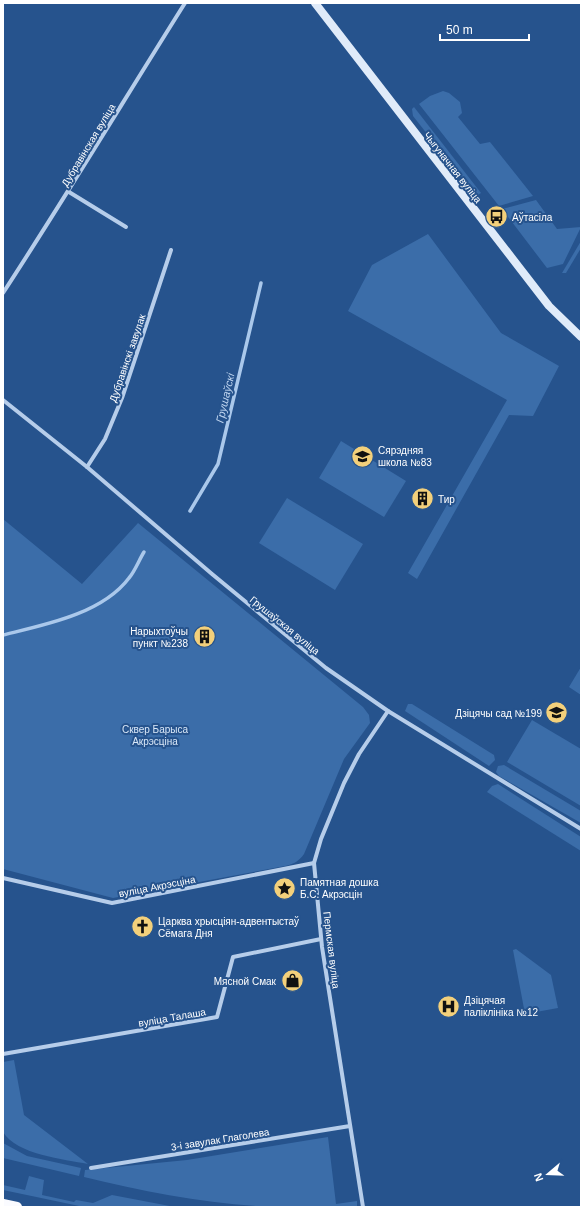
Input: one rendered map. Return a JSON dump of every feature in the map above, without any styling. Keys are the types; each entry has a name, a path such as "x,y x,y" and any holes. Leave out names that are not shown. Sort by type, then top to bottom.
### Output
{"main road":[{"name":"Чыгуначная вуліца","path":"315,3 540,295 549,306 581,337"},
{"path":"3,1204 16,1207"}],"street":[{"name":"Дубравінская вуліца","path":"3,293 69,192 154,51 185,3"},
{"path":"69,192 126,227"},
{"name":"Дубравінскі завулак","path":"87,467 105,439 122,398 171,250"},
{"name":"Грушаўская вуліца","path":"3,400 87,467 287,637 326,668 388,711 581,829"},
{"name":"Пермская вуліца","path":"363,1207 322,939 314,863 321,839 344,783 359,754 388,711"},
{"name":"вуліца Акрэсціна","path":"3,878 112,903 314,863"},
{"name":"вуліца Талаша","path":"3,1054 217,1017 233,957 322,939"},
{"name":"3-і завулак Глаголева","path":"91,1168 350,1126"}],"green space":[{"path":"443,91 449,93 460,102 462,113 458,117 480,144 490,142 533,196 499,206 419,104 430,96"},
{"path":"414,107 481,193 478,195 473,192 413,116 412,109"},
{"path":"536,200 557,229 581,227 563,264 547,268 502,209"},
{"path":"428,234 501,333 559,366 533,416 509,415 417,579 408,573 507,400 348,311 372,265"},
{"path":"581,241 581,248 566,273 562,273"},
{"path":"341,441 406,481 384,517 319,478"},
{"path":"287,498 363,544 335,590 259,543"},
{"name":"Сквер Барыса Акрэсціна","path":"3,519 82,584 138,523 363,707 369,715 370,723 344,759 304,854 298,860 285,866 113,898 3,869"},
{"path":"581,667 581,695 569,687"},
{"path":"408,704 412,704 494,755 495,760 489,766 405,711"},
{"path":"532,720 581,749 581,806 507,762"},
{"path":"504,765 581,811 581,823 499,776 496,772 498,766"},
{"path":"498,784 581,837 581,851 487,792 492,786"},
{"path":"516,949 551,975 558,1008 525,1014 513,950"},
{"path":"14,1060 24,1115 88,1164 54,1158 30,1151 10,1140 3,1132 3,1062"},
{"path":"328,1137 336,1204 357,1201 357,1207 271,1207 224,1203 130,1188 84,1177 85,1170 187,1160"},
{"path":"3,1143 27,1156 81,1168 79,1176 3,1158"},
{"path":"29,1176 44,1180 42,1195 74,1202 76,1200 93,1203 112,1195 175,1207 84,1207 3,1190 3,1185 25,1190"}],"waterway":[{"name":"Грушаўскі","path":"190,511 218,464 261,283"},
{"name":"Грушаўскі","path":"3,635 54,622 104,601 118,590 129,578 144,552"}],"place":[{"name":"Аўтасіла","path":"497,217"},
{"name":"Сярэдняя школа №83","path":"363,456"},
{"name":"Тир","path":"423,499"},
{"name":"Нарыхтоўчы пункт №238","path":"204,637"},
{"name":"Дзіцячы сад №199","path":"557,713"},
{"name":"Памятная дошка Б.С. Акрэсцін","path":"285,888"},
{"name":"Царква хрысціян-адвентыстаў Сёмага Дня","path":"142,927"},
{"name":"Мясной Смак","path":"292,981"},
{"name":"Дзіцячая паліклініка №12","path":"449,1006"}]}
